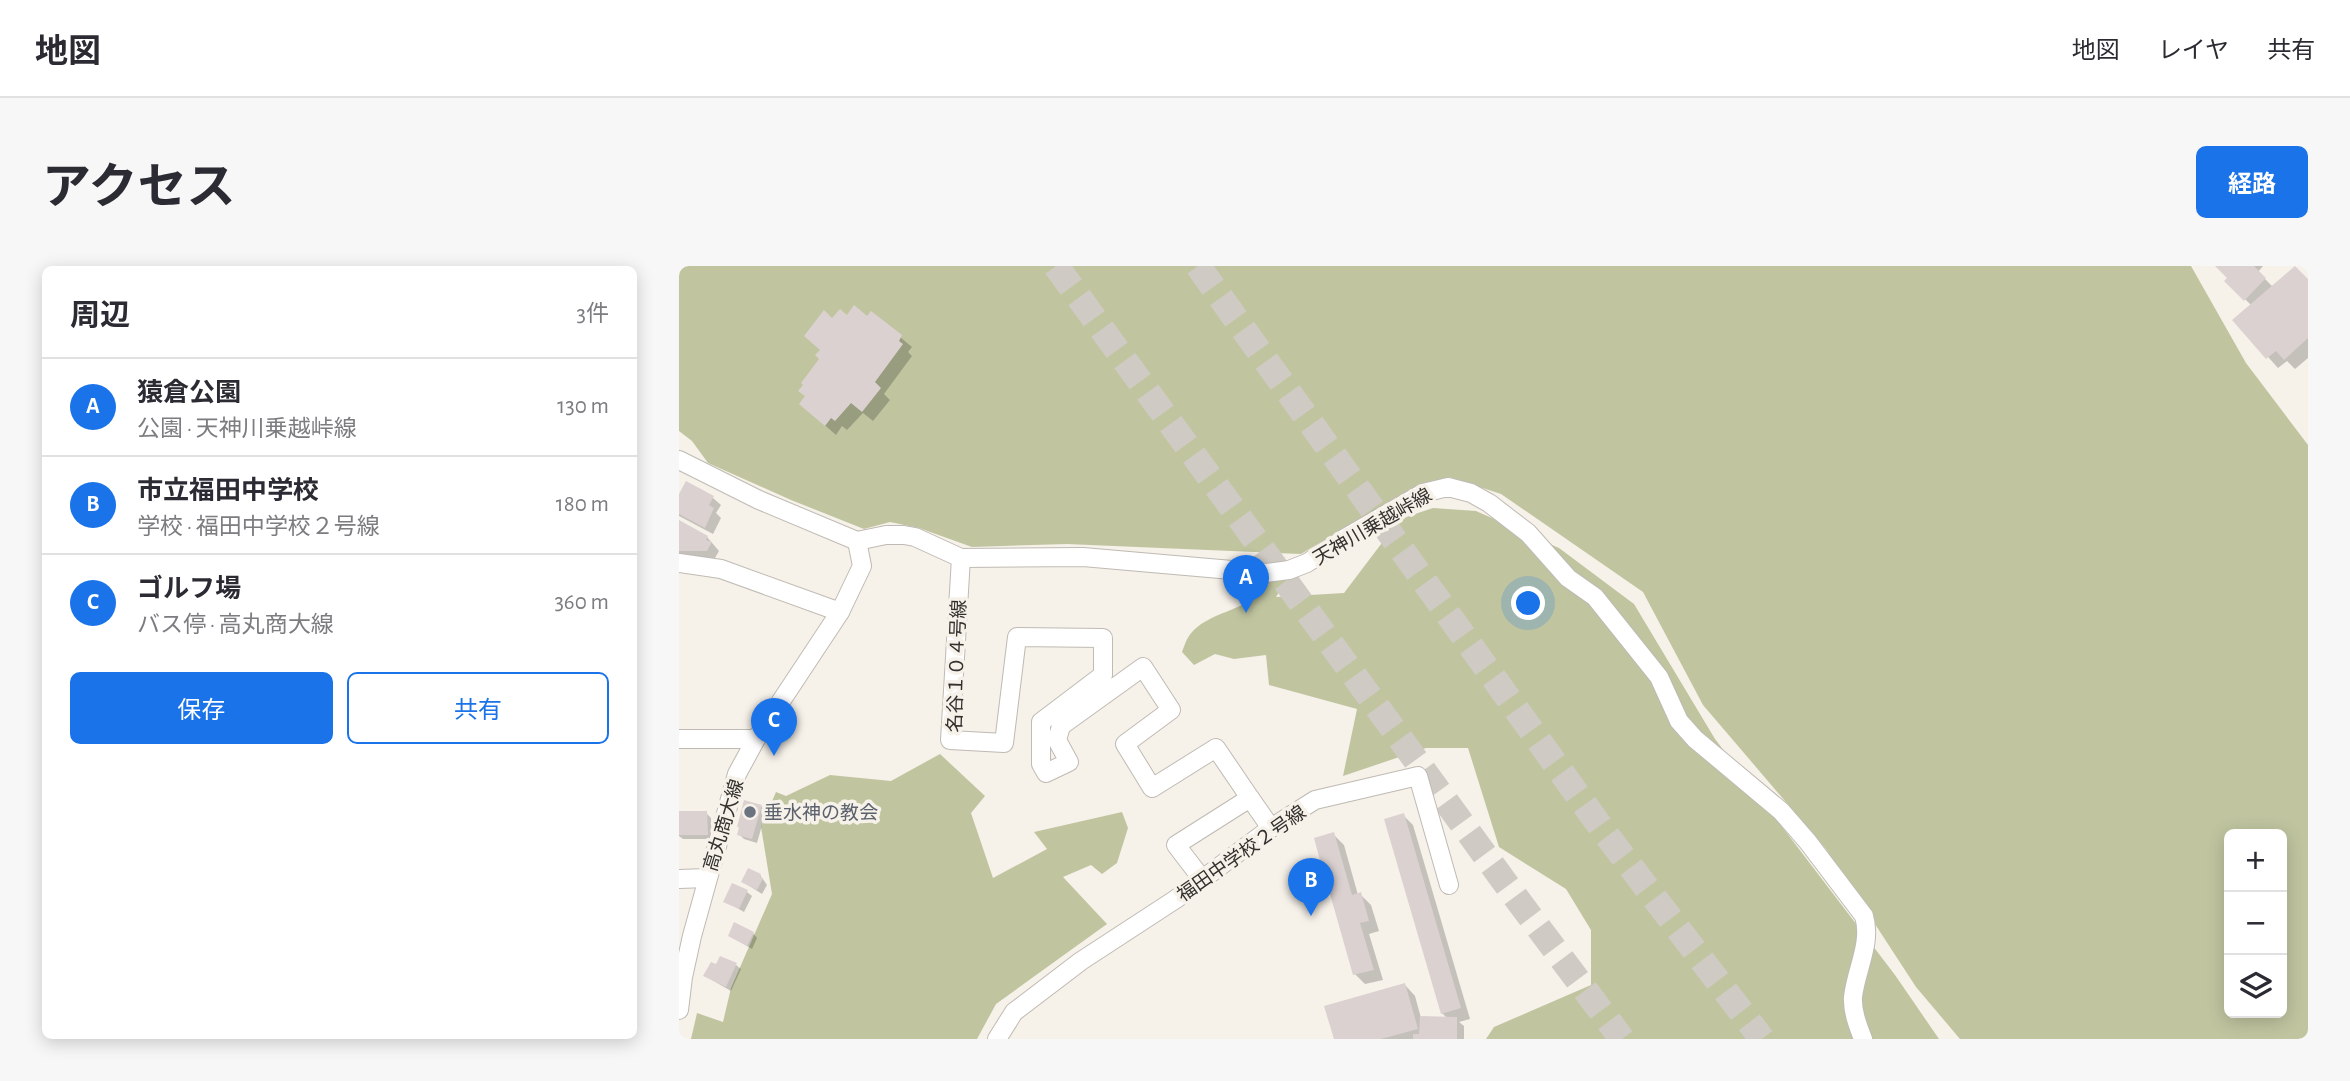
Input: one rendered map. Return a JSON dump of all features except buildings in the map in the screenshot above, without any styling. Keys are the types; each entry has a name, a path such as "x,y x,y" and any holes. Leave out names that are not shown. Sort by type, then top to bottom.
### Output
{"street":[{"path":"679,460 759,500 857,541 862,566 840,612 721,569 679,563"},
{"name":"天神川乗越峠線","path":"857,541 886,535 915,537 961,558 1083,556 1266,573 1289,570 1307,563 1423,493 1448,486 1471,493 1489,503 1528,533 1568,578 1595,597 1659,677 1679,721 1695,739 1780,811 1808,842 1864,916 1867,926 1853,997 1863,1039"},
{"name":"名谷１０４号線","path":"961,558 950,740 1004,743 1017,637 1103,638 1103,675 1041,722 1041,764 1046,773 1069,762 1057,740 1061,726 1143,667 1171,710 1125,744 1152,788 1216,748 1250,798"},
{"name":"高丸商大線","path":"679,1010 681,977 737,774 756,739 840,612"},
{"path":"679,739 756,739"},
{"name":"福田中学校２号線","path":"997,1039 1014,1012 1081,961 1176,899 1271,828 1315,800 1418,776 1449,885"},
{"path":"1202,879 1176,845 1250,798 1271,828"},
{"path":"679,878 707,878"}],"green space":[{"path":"679,266 2191,266 2246,363 2308,445 2308,1039 1960,1039 1916,987 1826,849 1703,705 1643,592 1501,494 1449,477 1355,522 1301,554 1067,544 972,547 919,528 890,522 864,529 708,463 692,441 679,431"},
{"path":"1433,508 1476,511 1559,548 1634,604 1715,739 1895,975 1939,1039 1486,1039 1494,1027 1591,985 1591,930 1566,889 1499,847 1468,748 1426,748 1343,776 1357,709 1269,685 1266,655 1234,659 1215,654 1194,665 1182,652 1188,638 1198,627 1253,598 1269,576 1291,574 1276,597 1344,593 1400,519"},
{"path":"940,754 985,796 971,813 993,878 1047,849 1034,832 1122,812 1128,828 1117,863 1102,874 1091,865 1063,877 1107,924 996,1004 977,1039 691,1039 697,1013 723,1022 731,988 772,894 761,827 776,792 786,796 830,775 891,781"}],"tunnel":[{"path":"1056,266 1622,1039"},
{"path":"1198,266 1605,833 1762,1039"}],"place":[{"name":"猿倉公園","path":"1246,613"},
{"name":"ゴルフ場","path":"774,756"},
{"name":"垂水神の教会","path":"750,812"},
{"name":"市立福田中学校","path":"1311,916"}]}
